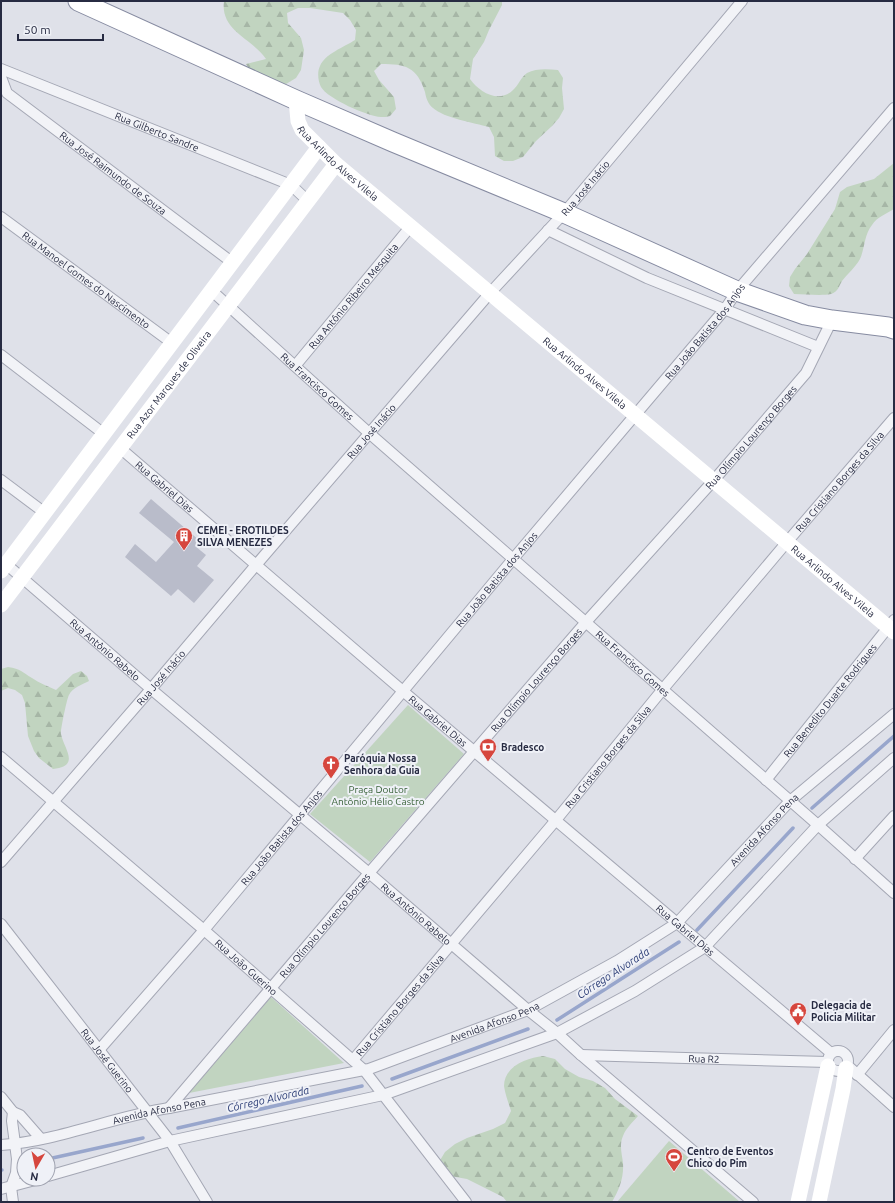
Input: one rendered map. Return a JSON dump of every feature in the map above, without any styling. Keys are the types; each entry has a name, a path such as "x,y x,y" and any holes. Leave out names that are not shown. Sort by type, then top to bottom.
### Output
{"highway":[{"path":"78,1 296,100 564,213 738,291 805,315 832,320 892,327"}],"street":[{"name":"Rua José Inácio","path":"1,862 490,293 564,213 742,1"},
{"name":"Rua Gilberto Sandre","path":"1,69 291,185 308,201"},
{"name":"Rua José Raimundo de Souza","path":"1,77 7,93 233,263"},
{"name":"Rua Arlindo Alves Vilela","path":"296,100 298,121 302,130 336,164 787,542 892,626"},
{"name":"Rua João Batista dos Anjos","path":"99,1050 204,930 299,815 404,692 513,559 894,108"},
{"path":"3,567 319,147"},
{"name":"Rua Azor Marques de Oliveira","path":"1,605 336,164"},
{"name":"Rua Manoel Gomes do Nascimento","path":"1,217 172,343"},
{"name":"Rua Antônio Ribeiro Mesquita","path":"295,366 411,226"},
{"path":"548,230 647,278 818,347"},
{"name":"Rua Francisco Gomes","path":"212,291 369,433 894,893"},
{"name":"Rua Olímpio Lourenço Borges","path":"169,1108 270,988 586,622 714,480 806,373 832,320"},
{"path":"1,355 104,434"},
{"path":"146,378 164,390"},
{"name":"Rua Cristiano Borges da Silva","path":"353,1060 556,820 787,542 894,418"},
{"name":"Rua Gabriel Dias","path":"120,448 404,692 705,947 829,1060 836,1051 842,1051 846,1055 850,1069 894,1107"},
{"path":"80,465 96,479"},
{"path":"1,480 45,513"},
{"name":"Rua Antônio Rabelo","path":"3,567 22,578 528,1010 557,1033 581,1056 753,1202"},
{"name":"Rua Benedito Duarte Rodrigues","path":"766,780 892,626"},
{"name":"Avenida Afonso Pena","path":"1,1144 14,1144 41,1139 146,1112 364,1070 528,1010 617,961 677,923 790,801 894,714"},
{"name":"Rua João Guerino","path":"1,757 204,930 364,1070 466,1202"},
{"path":"56,1174 170,1141 383,1095 557,1033 636,991 705,947 818,825 894,758"},
{"path":"856,859 894,816"},
{"name":"Rua José Guerino","path":"1,924 170,1141 207,1202"},
{"path":"829,1060 831,1070 836,1072 850,1069 894,1030"},
{"name":"Rua R2","path":"581,1056 829,1060"},
{"path":"798,1202 829,1060"},
{"path":"819,1202 843,1089 850,1069"},
{"path":"1,1097 13,1112 20,1114 41,1139"},
{"path":"13,1112 12,1121 17,1167 12,1187 13,1202"},
{"path":"1,1189 16,1186"}],"green space":[{"path":"224,1 502,1 502,5 484,42 473,59 470,79 484,92 490,95 502,96 513,90 523,77 531,71 546,69 558,70 563,78 562,88 564,109 559,118 536,141 523,157 513,161 504,161 495,156 494,137 489,127 438,112 430,105 418,77 414,72 404,66 381,64 374,71 379,80 394,97 396,109 390,116 387,117 367,114 339,102 325,92 321,87 318,71 322,62 330,54 355,40 356,30 350,20 343,13 310,8 298,8 287,13 288,23 301,38 304,50 301,70 296,78 286,84 253,75 246,64 266,59 253,45 232,27 227,20 224,11"},
{"path":"894,163 894,209 874,222 869,229 860,259 842,281 837,290 827,295 794,294 789,286 790,277 807,254 835,209 840,192 847,187 874,179"},
{"path":"8,667 19,670 56,690 73,674 81,671 87,676 89,681 75,688 68,697 61,734 69,756 69,761 62,767 53,769 39,758 34,751 28,736 25,703 22,695 15,690 8,688 1,691 1,669"},
{"name":"Praça Doutor Antônio Hélio Castro","path":"408,705 464,754 370,862 310,814"},
{"path":"271,997 344,1063 189,1093"},
{"path":"543,1056 555,1059 565,1069 579,1077 593,1081 605,1088 615,1099 638,1116 626,1130 622,1139 623,1174 619,1188 612,1202 507,1202 503,1197 467,1179 439,1174 439,1162 445,1152 455,1144 505,1123 511,1111 504,1086 508,1073 512,1068 524,1061"},
{"name":"Centro de Eventos Chico do Pim","path":"669,1141 740,1202 617,1202"}],"building":[{"name":"CEMEI - EROTILDES SILVA MENEZES","path":"151,499 200,541 195,546 206,555 197,566 214,580 194,603 178,589 171,596 125,557 135,544 156,562 174,542 139,513"}],"waterway":[{"name":"Córrego Alvorada","path":"812,808 894,736"},
{"name":"Córrego Alvorada","path":"697,930 793,828"},
{"name":"Córrego Alvorada","path":"557,1020 679,942"},
{"name":"Córrego Alvorada","path":"392,1079 528,1029"},
{"name":"Córrego Alvorada","path":"178,1128 362,1086"},
{"name":"Córrego Alvorada","path":"56,1157 143,1138"}],"place":[{"name":"CEMEI - EROTILDES SILVA MENEZES","path":"184,551"},
{"name":"Bradesco","path":"488,762"},
{"name":"Paróquia Nossa Senhora da Guia","path":"331,779"},
{"name":"Delegacia de Policia Militar","path":"798,1026"},
{"name":"Centro de Eventos Chico do Pim","path":"674,1172"}]}
